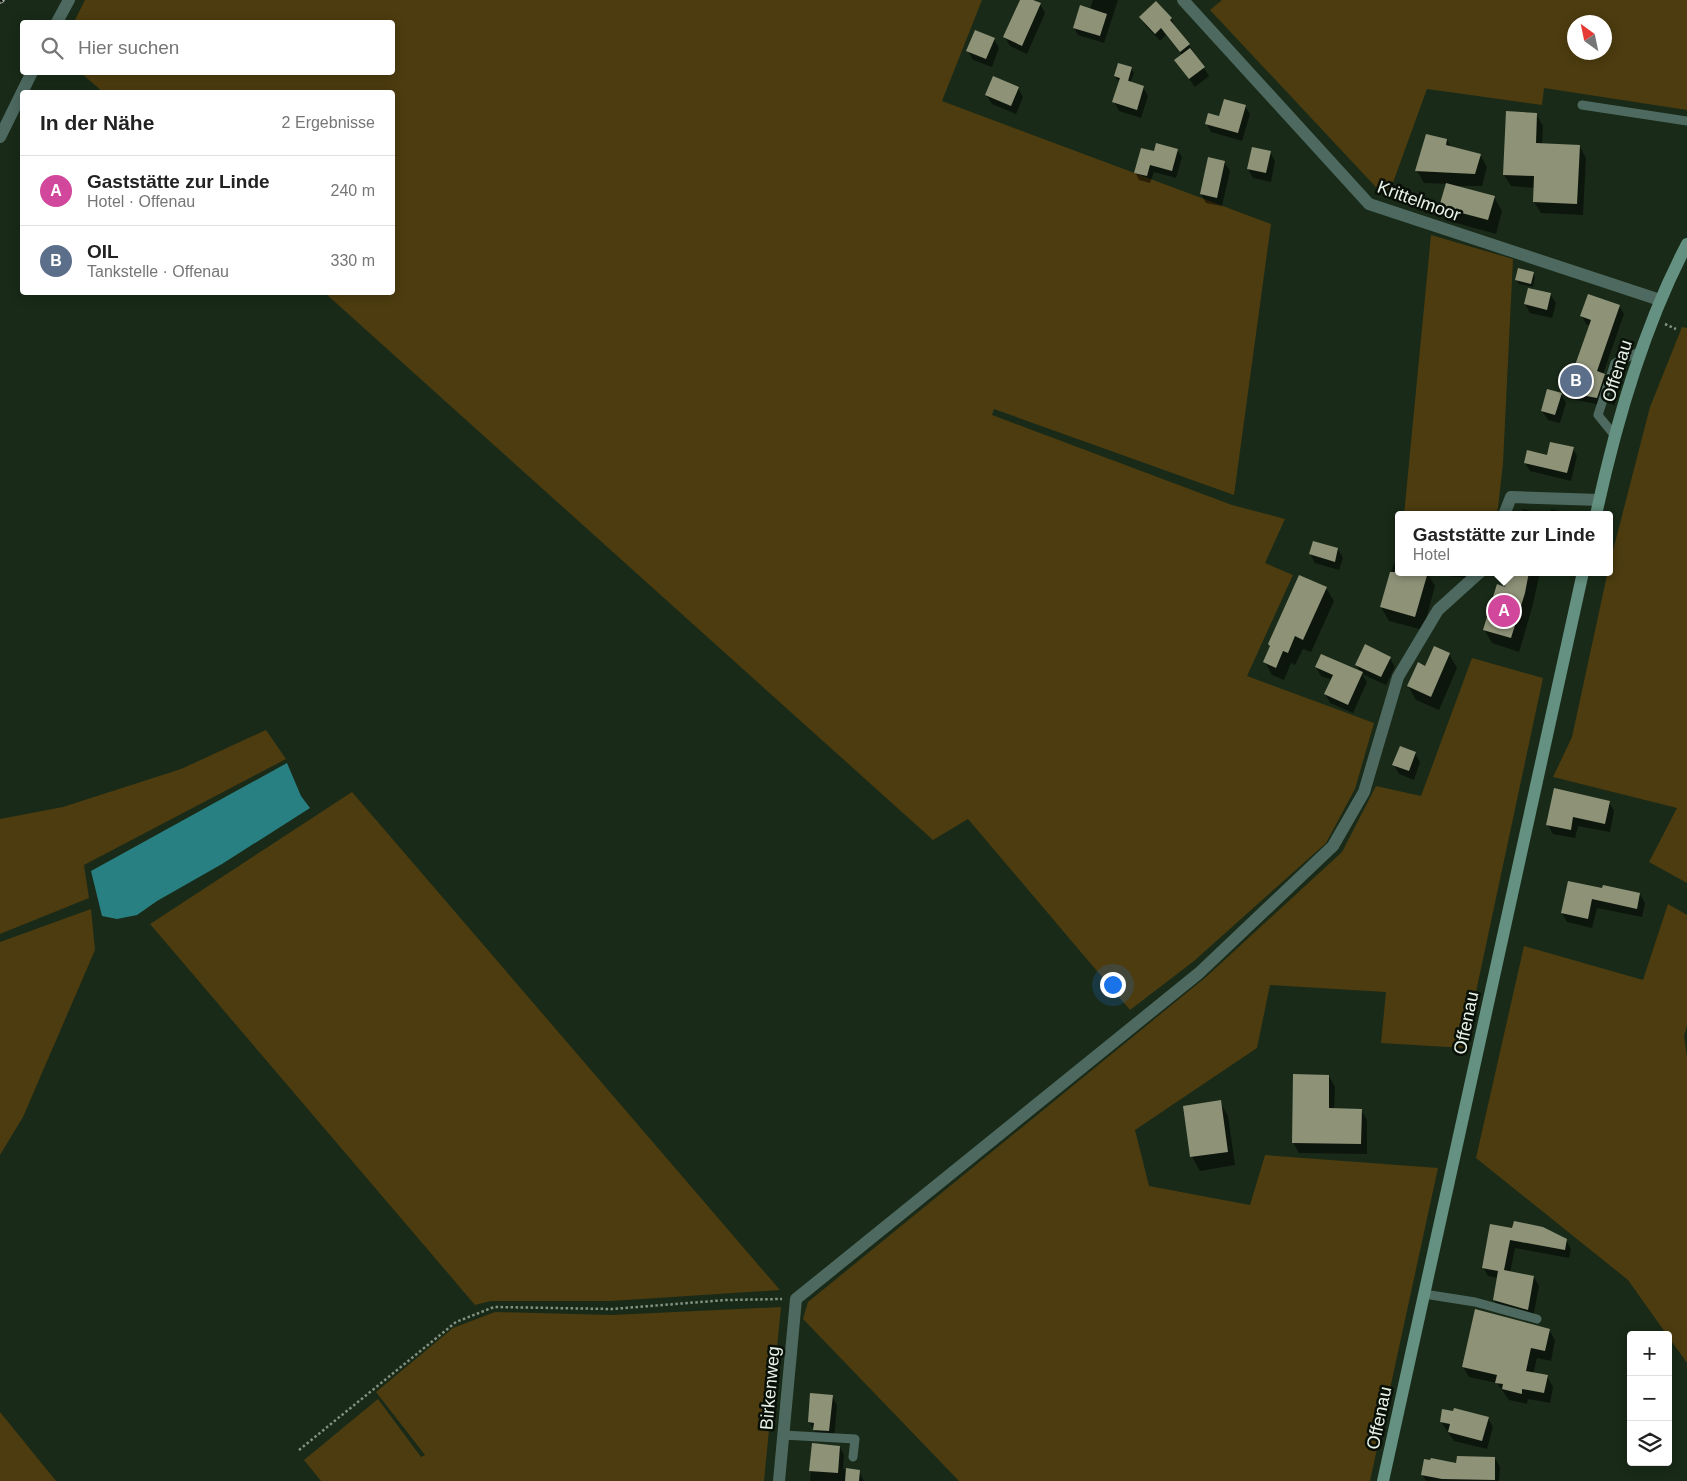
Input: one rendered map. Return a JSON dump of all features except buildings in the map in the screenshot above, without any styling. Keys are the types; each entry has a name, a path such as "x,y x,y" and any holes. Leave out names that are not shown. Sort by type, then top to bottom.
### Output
{"main road":[{"name":"Offenau","path":"1597,511 1615,436 1641,352 1660,300 1687,244"},
{"name":"Offenau","path":"1383,1481 1582,576"}],"street":[{"path":"58,20 69,0"},
{"name":"Krittelmoor","path":"1184,0 1369,204 1660,300"},
{"path":"23,90 30,75"},
{"path":"0,136 20,96"},
{"path":"1506,511 1512,497 1599,500"},
{"path":"796,1299 1199,972 1333,846 1364,792 1398,677 1438,610 1476,576"},
{"name":"Birkenweg","path":"779,1481 796,1299"}],"lane":[{"path":"1582,105 1687,121"},
{"path":"1615,436 1598,415 1614,363 1641,352"},
{"path":"1424,1294 1475,1302 1537,1319"},
{"path":"783,1435 855,1439 853,1457"}],"path":[{"path":"299,1450 456,1322 494,1307 612,1309 726,1300 796,1299"}],"shaded area":[{"path":"85,0 982,0 942,101 1271,224 1234,495 994,409 992,415 1232,505 1285,519 1265,563 1293,575 1247,676 1374,723 1355,789 1326,843 1194,961 1130,1010 968,819 933,840 327,295 395,295 395,90 101,90 83,75 395,75 395,20 75,20"},
{"path":"1222,0 1687,0 1687,110 1544,88 1542,105 1427,89 1387,199 1210,10"},
{"path":"1431,235 1513,259 1503,463 1497,511 1404,511"},
{"path":"1682,327 1687,328 1687,883 1649,862 1677,808 1553,777 1572,737 1607,576 1613,576 1613,550 1650,407"},
{"path":"1472,658 1543,678 1464,1048 1381,1043 1386,992 1270,985 1257,1048 1135,1130 1149,1186 1250,1205 1265,1155 1438,1168 1370,1481 959,1481 803,1319 808,1302 1206,977 1342,852 1376,786 1421,796"},
{"path":"266,730 286,759 84,865 89,898 0,934 0,819 63,807 181,769"},
{"path":"352,792 780,1290 611,1301 491,1301 475,1305 150,924"},
{"path":"1668,904 1687,915 1687,1026 1684,1036 1687,1056 1687,1363 1672,1342 1672,1331 1664,1331 1628,1280 1476,1158 1524,946 1643,980"},
{"path":"91,909 95,950 23,1117 0,1155 0,942"},
{"path":"781,1307 764,1481 321,1481 304,1460 378,1399 421,1457 425,1455 376,1392 453,1328 495,1312 612,1315"},
{"path":"0,1412 56,1481 0,1481"}],"water":[{"path":"287,763 301,796 310,808 137,915 117,919 102,916 91,871"}],"place":[{"name":"OIL","path":"1576,381"},
{"name":"Gaststätte zur Linde","path":"1504,611"}]}
